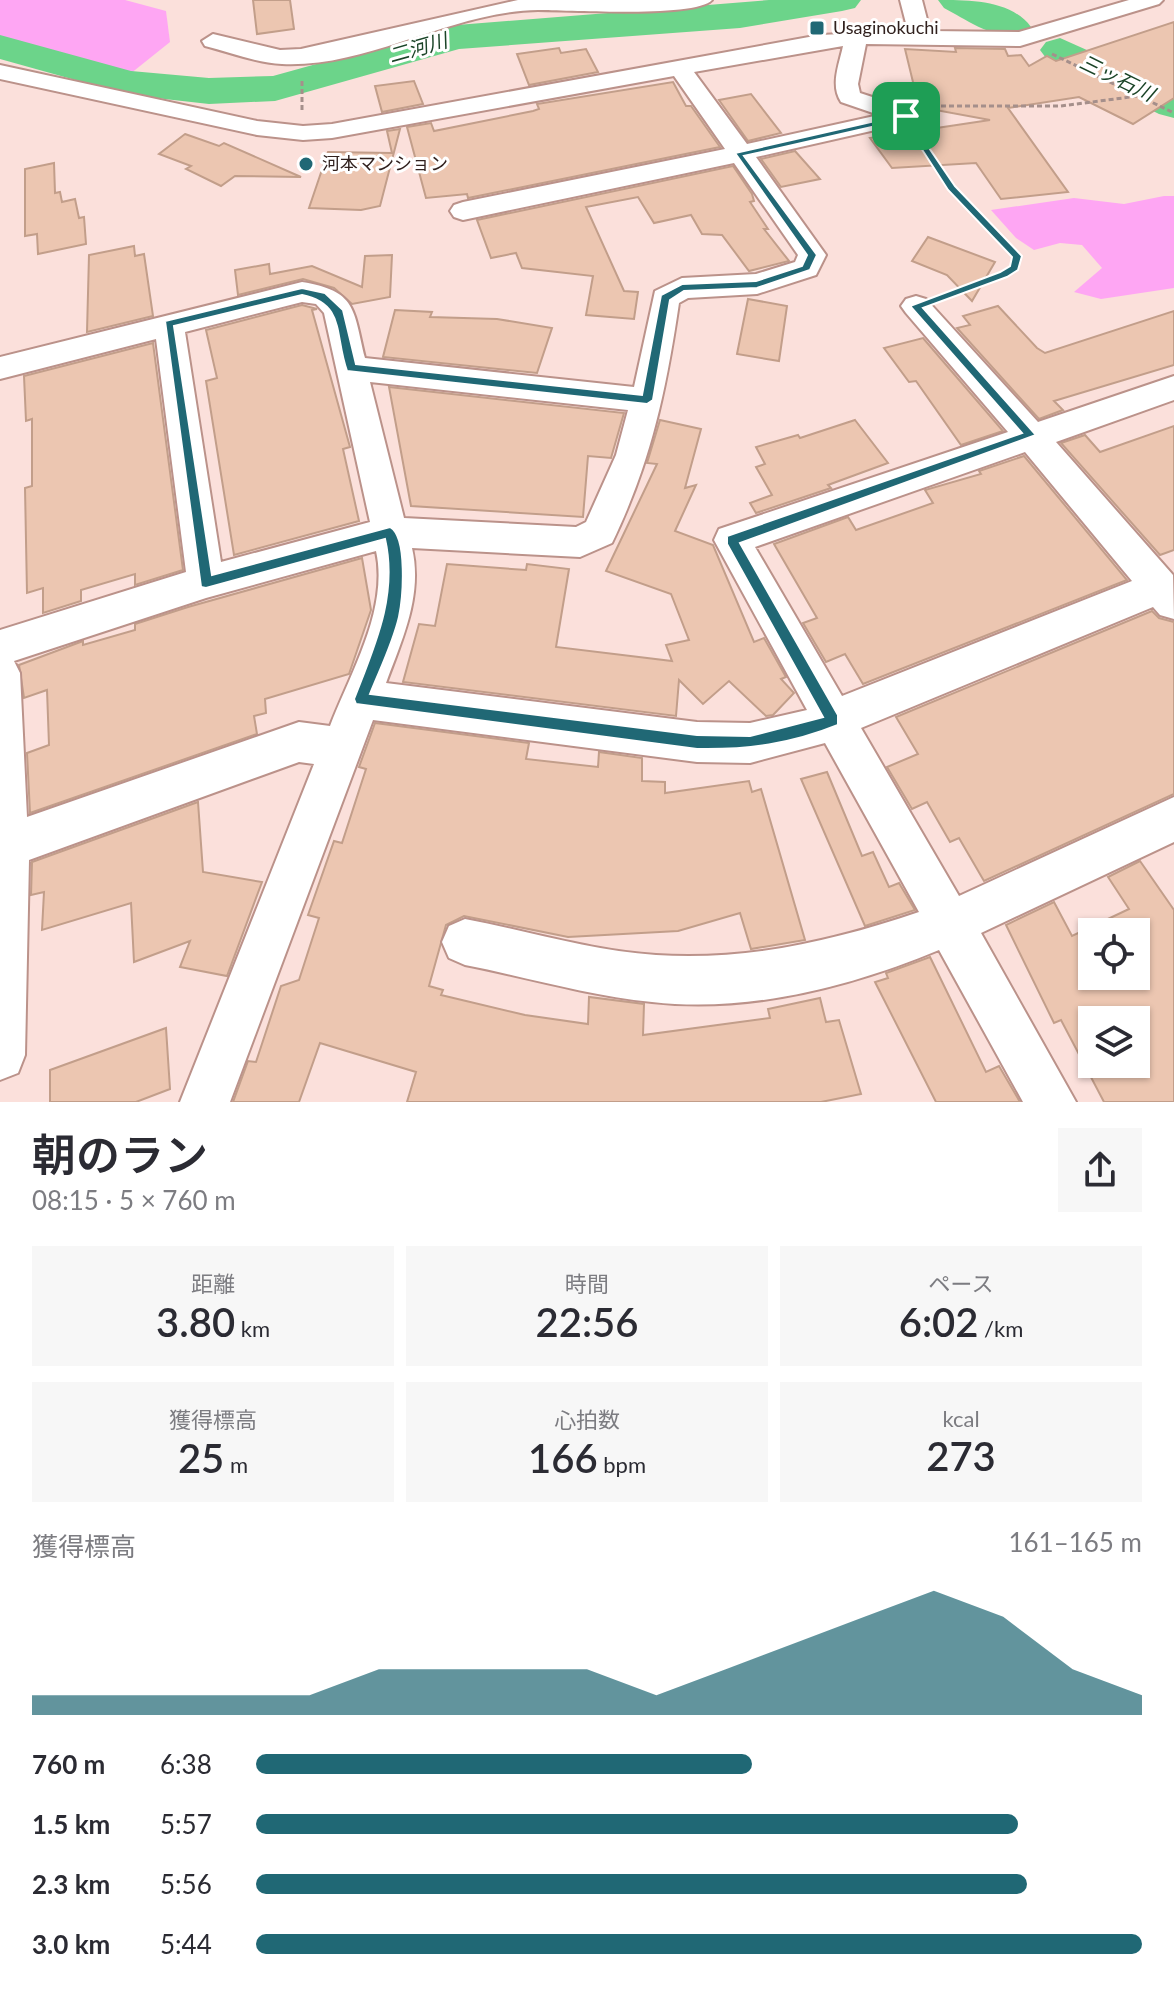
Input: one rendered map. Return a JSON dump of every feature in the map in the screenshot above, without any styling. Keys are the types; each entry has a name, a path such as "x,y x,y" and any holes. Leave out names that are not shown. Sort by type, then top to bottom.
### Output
{"street":[{"path":"213,41 258,53 301,56 343,49 481,12 520,6 634,6 701,0"},
{"path":"911,0 918,32"},
{"path":"0,72 257,128 303,133 383,124 856,38 918,32 1029,37 1152,0"},
{"path":"856,38 856,52 849,64 846,84 849,97 906,116"},
{"path":"0,648 206,582 390,532 580,542 599,532 633,455 647,400 665,298 682,288 757,284 806,268 812,255 738,155 680,68"},
{"path":"463,211 738,155 906,116"},
{"path":"0,368 302,292 325,296 338,310 397,562 392,617 205,1102"},
{"path":"361,699 697,742 750,743 808,730 1169,595 916,306"},
{"path":"169,324 206,582"},
{"path":"351,368 647,400"},
{"path":"1051,1102 732,540 1174,388"},
{"path":"0,673 7,846 0,1055"},
{"path":"7,846 299,742 342,748"},
{"path":"465,942 656,979 755,978 829,964 920,937 1174,819"}],"path":[{"path":"1029,37 1174,113"},
{"path":"301,77 303,120"},
{"path":"916,306 1003,275 1014,268 1017,256 951,188 906,116 913,107 1046,109 1099,105 1138,96"}],"shaded area":[{"path":"0,0 125,0 166,11 170,42 130,74 0,41"},
{"path":"1174,196 1174,288 1101,299 1074,292 1102,268 1082,245 1060,243 1034,250 1016,238 991,210 1074,198 1124,204"}],"building":[{"path":"253,0 290,0 294,29 257,34"},
{"path":"1174,22 1174,98 1133,124 1079,97 1008,108 1068,192 1001,199 976,163 892,168 870,138 990,120 919,107 905,49 956,52 955,48 1005,49 1008,56 1021,55 1029,66 1047,56 1056,61"},
{"path":"559,48 561,53 586,49 598,72 529,85 517,54"},
{"path":"414,81 423,104 382,112 375,86"},
{"path":"673,82 686,106 691,106 720,147 468,198 467,194 426,198 407,127 431,123 434,131 533,111 539,109 537,104"},
{"path":"751,94 781,133 748,141 719,100"},
{"path":"400,129 380,206 361,210 309,208 328,152 392,153 387,131"},
{"path":"185,134 219,146 224,143 301,177 235,176 221,186 186,169 191,166 159,154"},
{"path":"795,151 820,179 781,187 761,159"},
{"path":"54,163 55,193 60,192 62,202 75,199 79,218 84,217 86,244 38,254 37,234 25,236 25,169"},
{"path":"733,166 752,194 754,201 750,202 768,229 764,229 789,261 749,271 722,235 702,234 691,215 654,223 638,197 586,207 624,291 638,292 634,319 586,315 593,276 522,268 516,253 491,258 477,220"},
{"path":"928,237 995,262 972,301 947,275 912,261"},
{"path":"134,246 135,256 144,254 153,316 87,332 89,255"},
{"path":"392,255 390,297 352,304 334,288 303,279 238,295 235,270 269,264 270,274 312,266 362,287 365,256"},
{"path":"748,299 787,306 779,361 737,354"},
{"path":"302,305 317,309 312,310 350,447 343,449 359,521 234,555 206,381 217,378 206,330"},
{"path":"998,306 1045,353 1174,311 1174,365 1054,401 1063,410 1039,419 957,328 970,325 963,316"},
{"path":"395,310 432,312 430,317 497,319 552,328 537,373 383,357"},
{"path":"923,338 1003,431 961,445 916,381 909,382 884,348"},
{"path":"153,343 183,570 135,585 135,574 81,590 81,601 43,613 43,588 27,593 25,488 32,486 32,419 26,421 24,376"},
{"path":"389,387 624,413 611,458 588,456 583,517 411,506"},
{"path":"660,420 701,429 685,488 696,485 675,531 713,545 754,642 764,638 786,677 781,679 794,693 773,715 766,716 729,681 703,704 679,680 676,716 403,682 419,624 435,626 447,564 526,570 527,564 569,569 556,647 672,661 666,645 689,640 671,594 606,571 657,464 647,463"},
{"path":"855,420 888,463 828,485 831,488 756,513 750,503 772,495 756,467 765,464 756,447 798,435 800,438"},
{"path":"1174,426 1174,550 1160,555 1061,443 1085,435 1100,452"},
{"path":"1024,456 1127,580 863,684 845,654 826,662 803,623 817,618 774,544 848,517 856,530 933,503 925,490 981,474 979,471"},
{"path":"362,558 371,610 349,674 265,699 266,713 254,716 257,734 30,813 27,753 49,745 47,690 24,698 19,665 83,641 83,645 135,630 135,624 188,607"},
{"path":"1152,611 1159,618 1174,622 1174,794 984,881 959,838 950,842 927,802 912,809 887,767 918,754 896,717"},
{"path":"375,723 529,743 526,759 598,767 599,752 642,758 642,781 665,782 665,793 749,781 752,792 761,789 805,940 751,949 740,913 678,931 568,937 464,916 446,925 429,986 443,990 441,995 525,1015 588,1024 589,997 644,1004 643,1035 770,1018 768,1009 820,998 826,1022 839,1020 861,1094 821,1102 407,1102 416,1072 320,1043 299,1102 233,1102 248,1061 256,1062 281,986 299,980 319,918 308,915 334,841 342,843 366,769 359,767"},
{"path":"827,772 862,856 873,852 889,887 899,883 915,910 865,926 801,779"},
{"path":"198,802 203,872 262,882 227,976 180,967 190,941 134,962 131,903 42,930 44,892 31,895 32,862"},
{"path":"1140,861 1174,910 1174,1102 1104,1102 1091,1078 1150,1078 1150,1006 1078,1006 1078,1052 1061,1020 1054,1023 1006,925 1054,902 1072,936 1078,933 1078,990 1150,990 1150,918 1110,918 1129,909 1108,877"},
{"path":"930,957 986,1072 999,1066 1020,1102 936,1102 875,982 888,978 886,973"},
{"path":"166,1028 170,1089 136,1102 50,1102 50,1070"}],"waterway":[{"name":"二河川","path":"0,47 129,83 209,91 275,88 457,37 740,16 842,0"},
{"name":"三ッ石川","path":"957,0 1012,27"},
{"name":"三ッ石川","path":"1060,50 1174,105"}],"place":[{"name":"Usaginokuchi","path":"817,28"},
{"name":"河本マンション","path":"306,164"}],"route":[{"path":"906,116 951,188 1017,256 1014,268 1003,275 916,306 1030,435 732,540 833,720 808,730 750,743 697,742 361,699 392,617 397,562 390,532 206,582 169,324 302,292 325,296 338,310 351,368 552,387 647,400 665,298 682,288 757,284 806,268 812,255 738,155 906,116"}]}
